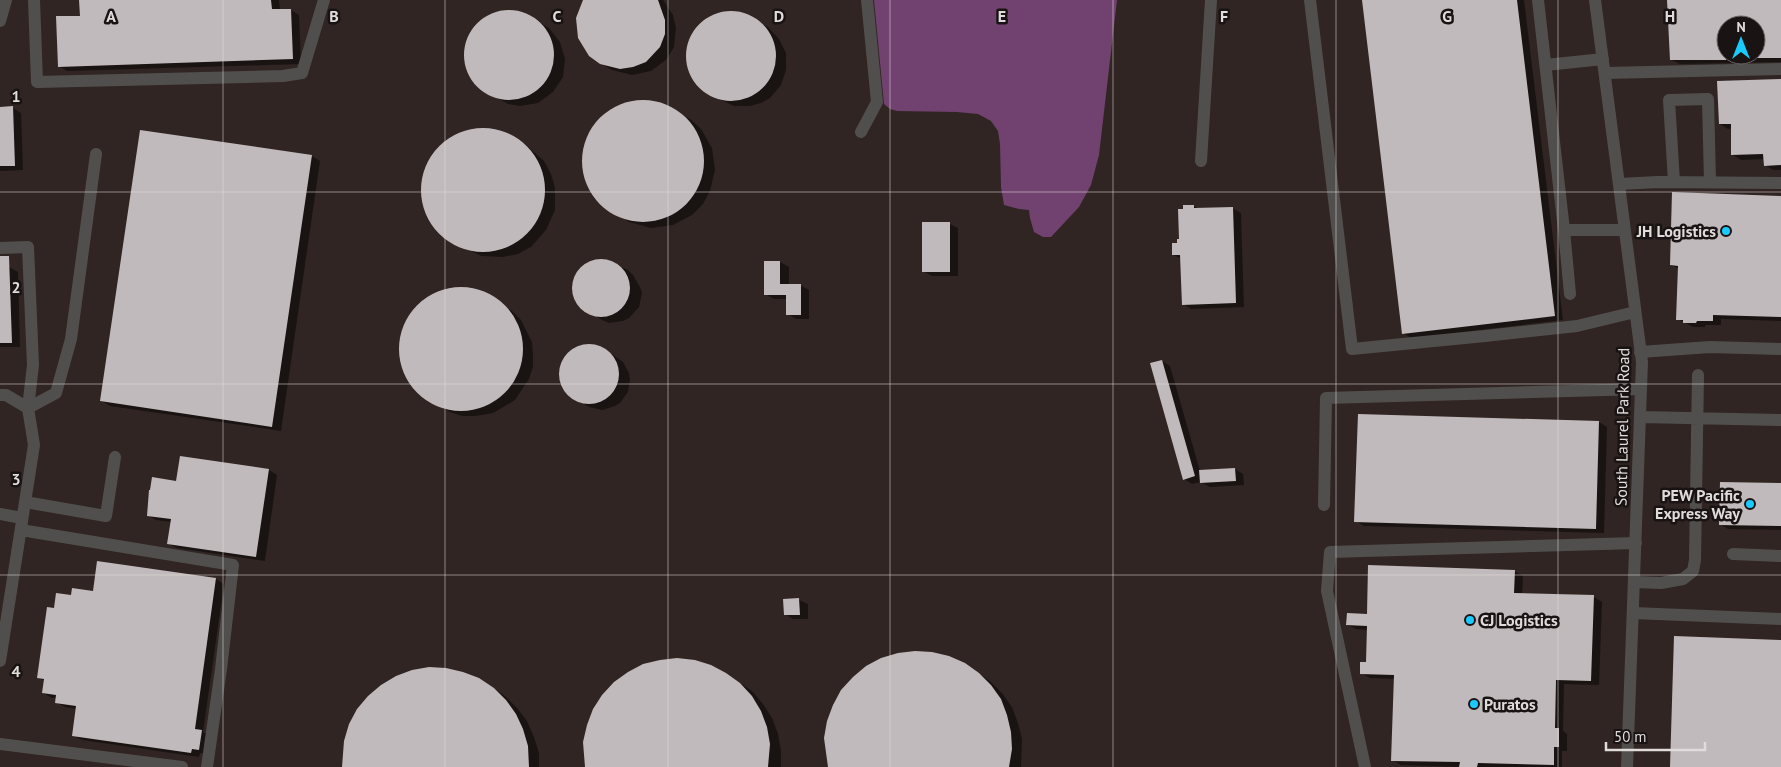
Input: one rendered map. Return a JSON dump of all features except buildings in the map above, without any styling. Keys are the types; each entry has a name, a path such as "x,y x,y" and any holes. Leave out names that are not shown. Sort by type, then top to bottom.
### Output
{"street":[{"path":"0,21 6,0"},
{"path":"34,0 37,82 283,76 302,73 324,0"},
{"path":"861,132 877,102 867,0"},
{"path":"1201,161 1211,0"},
{"path":"1310,0 1352,349 1578,326 1635,312"},
{"path":"1538,0 1570,294"},
{"name":"South Laurel Park Road","path":"1595,0 1640,352 1641,389 1627,767"},
{"path":"1546,65 1603,59"},
{"path":"1605,73 1781,69"},
{"path":"1674,182 1669,100 1708,100 1710,182"},
{"path":"28,408 56,393 72,339 96,154"},
{"path":"1619,184 1674,182 1781,183"},
{"path":"1564,230 1625,230"},
{"path":"0,248 28,247 33,365 28,408 34,445 2,637 0,661"},
{"path":"1640,352 1710,347 1781,349"},
{"path":"1634,582 1661,582 1683,579 1693,571 1695,560 1698,375"},
{"path":"1324,506 1326,398 1641,389"},
{"path":"0,396 6,395 28,408"},
{"path":"1640,417 1781,420"},
{"path":"25,502 106,516 115,457"},
{"path":"0,514 21,524 233,565 207,767"},
{"path":"1365,767 1327,591 1330,552 1636,544"},
{"path":"1732,554 1781,556"},
{"path":"1633,613 1781,619"},
{"path":"0,744 182,767"}],"shaded area":[{"path":"0,0 1781,0 1781,767 0,767"},
{"path":"874,0 1117,0 1099,155 1091,185 1079,207 1051,237 1043,237 1034,232 1029,210 1004,205 1001,187 998,131 991,121 978,114 897,111 890,109 884,104"}],"place":[{"name":"JH Logistics","path":"1726,231"},
{"name":"PEW Pacific Express Way","path":"1750,504"},
{"name":"CJ Logistics","path":"1470,620"},
{"name":"Puratos","path":"1474,704"}]}
